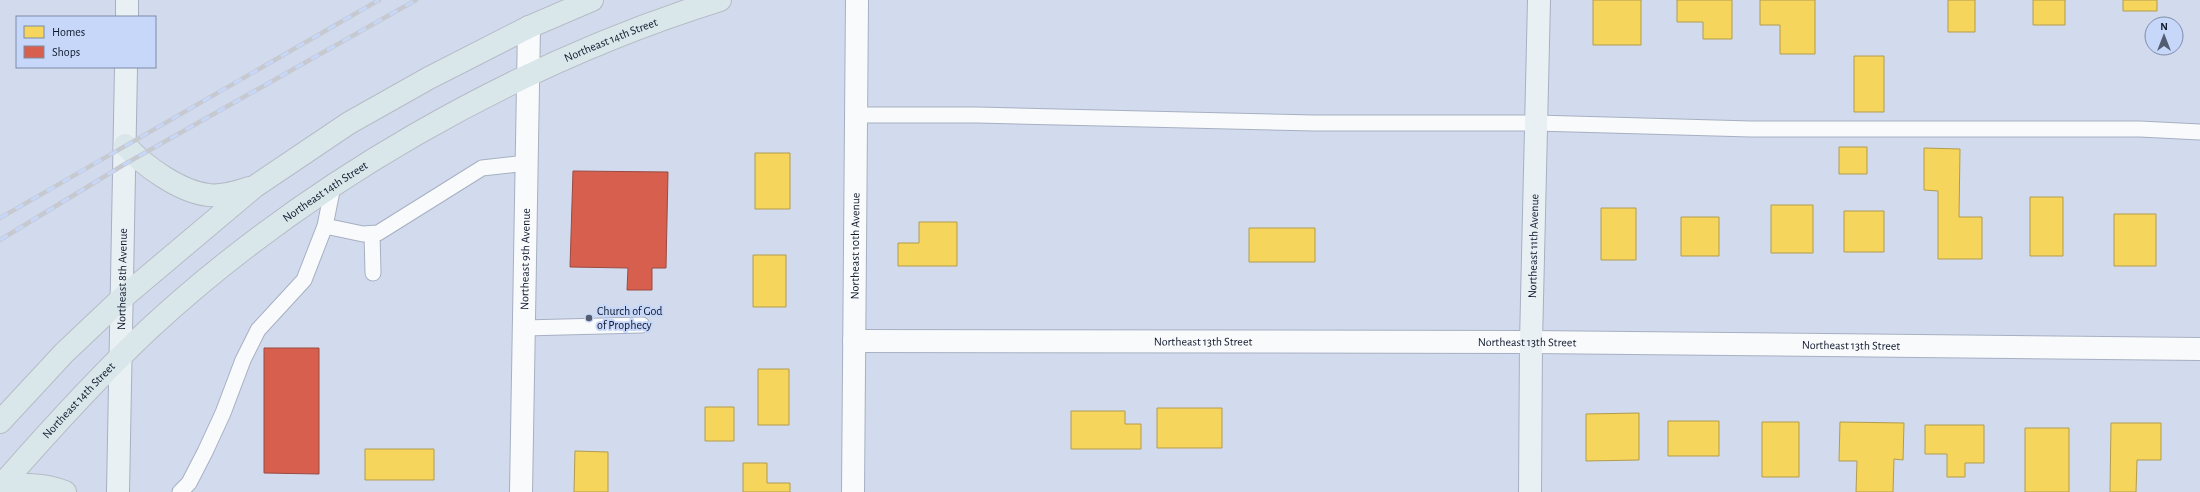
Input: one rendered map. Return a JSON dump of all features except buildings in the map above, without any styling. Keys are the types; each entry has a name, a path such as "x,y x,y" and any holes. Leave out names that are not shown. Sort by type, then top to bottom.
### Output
{"main road":[{"path":"0,422 64,353 121,298 254,187 349,123 479,50 528,27 592,0"},
{"name":"Northeast 14th Street","path":"0,487 41,440 120,357 204,282 304,206 333,186 385,153 466,107 528,76 636,30 720,0"},
{"path":"126,145 138,159 159,174 190,190 209,195 229,194 254,187"},
{"path":"0,487 23,484 44,485 65,492"}],"street":[{"path":"127,0 127,16"},
{"name":"Northeast 10th Avenue","path":"853,492 858,0"},
{"name":"Northeast 11th Avenue","path":"1530,492 1531,342 1539,0"},
{"name":"Northeast 9th Avenue","path":"521,492 528,27"},
{"name":"Northeast 8th Avenue","path":"118,492 121,298 126,145 126,68"},
{"name":"Northeast 13th Street","path":"854,341 1531,342 2200,350"}],"lane":[{"path":"857,114 977,115 1314,124 1536,124 1752,129 2140,129 2200,132"},
{"path":"325,226 372,234 378,233 482,168 527,163"},
{"path":"180,492 189,482 223,413 243,360 258,330 304,280 325,226 333,186"},
{"path":"372,234 373,274"},
{"path":"524,328 642,325"}],"railway":[{"path":"0,218 379,0"},
{"path":"0,240 125,164 416,0"}],"place":[{"name":"Church of God of Prophecy","path":"589,318"}]}
